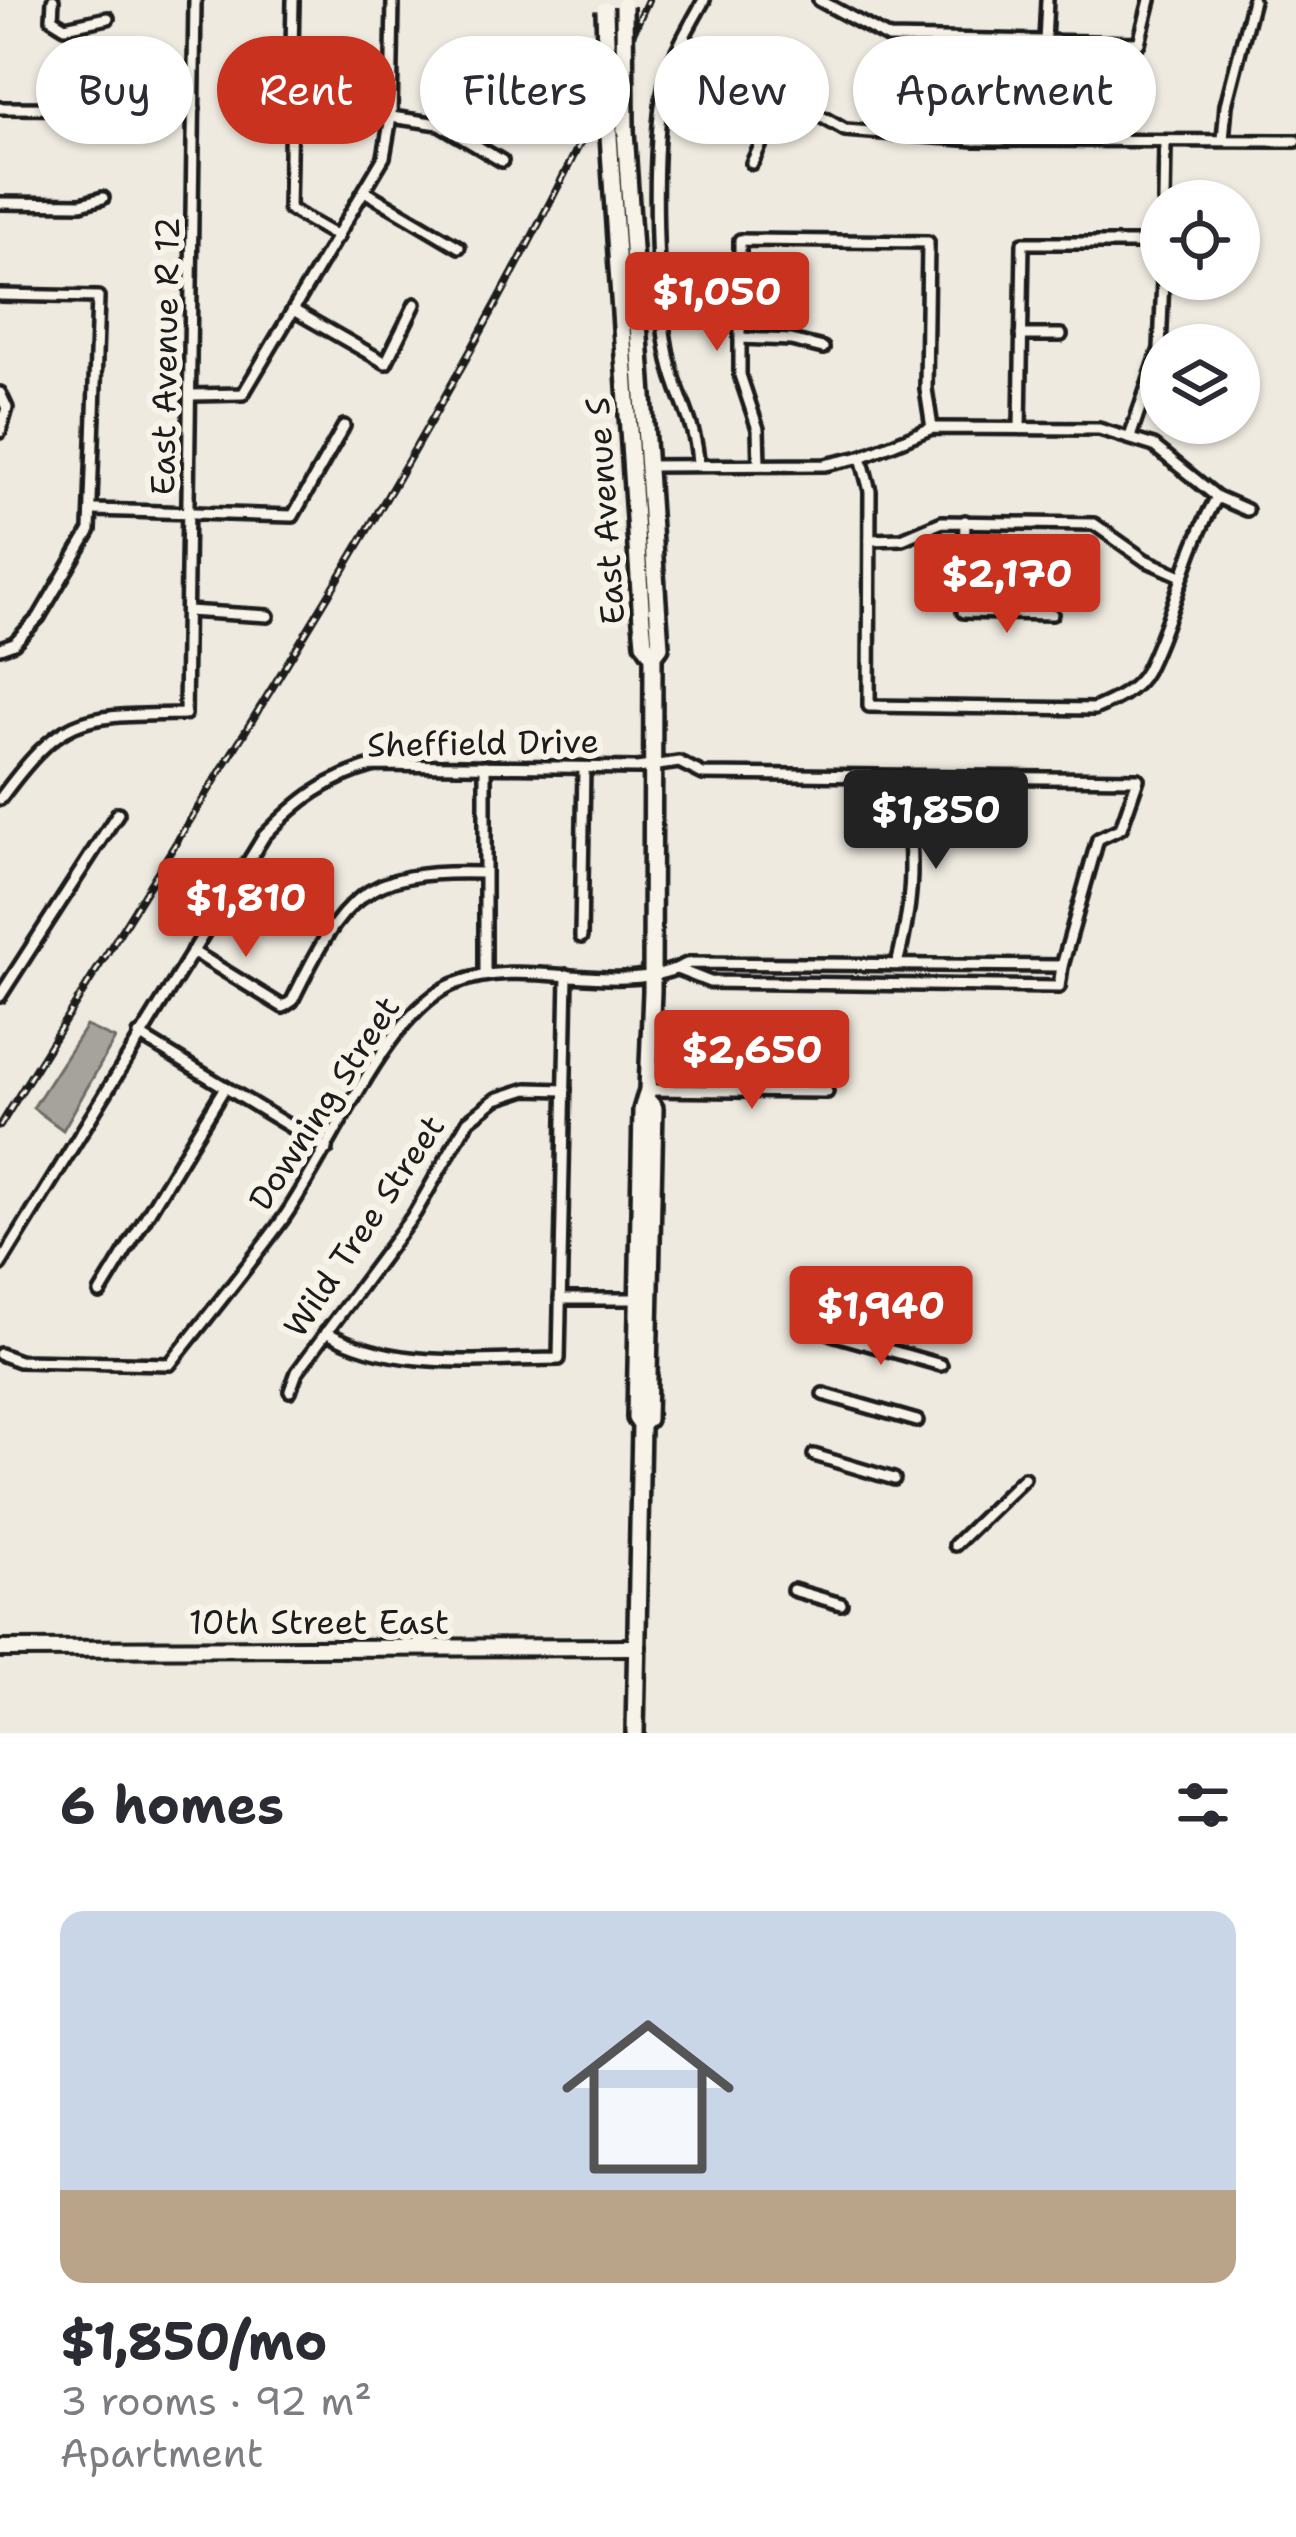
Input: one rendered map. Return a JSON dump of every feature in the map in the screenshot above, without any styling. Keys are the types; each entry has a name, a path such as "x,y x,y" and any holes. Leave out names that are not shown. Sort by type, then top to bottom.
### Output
{"main road":[{"name":"East Avenue S","path":"622,36 624,3"},
{"name":"East Avenue S","path":"606,5 609,36"},
{"name":"East Avenue S","path":"618,144 641,466 660,647 653,656 652,976 648,1095 642,1110 635,1733"},
{"name":"East Avenue S","path":"640,1425 646,1419 648,1358 654,1108 648,1095"},
{"name":"10th Street East","path":"0,1649 638,1647"}],"street":[{"path":"53,0 52,19 65,27 107,18"},
{"name":"East Avenue R 12","path":"0,799 53,736 91,716 185,713 195,0"},
{"path":"293,0 289,209 338,237"},
{"path":"392,36 393,0"},
{"path":"685,36 704,0"},
{"path":"820,0 885,36"},
{"path":"1045,36 1047,0"},
{"path":"1141,36 1150,0"},
{"path":"1223,140 1226,105 1253,0"},
{"path":"0,108 194,109"},
{"path":"396,118 439,124 502,161"},
{"path":"1156,142 1296,141"},
{"path":"1164,180 1165,142"},
{"path":"192,394 243,394 366,192 386,144"},
{"path":"661,144 659,198 668,357 695,424 698,465"},
{"path":"752,163 761,144"},
{"path":"366,192 459,247"},
{"path":"0,203 81,204 103,198"},
{"path":"759,466 758,429 740,375 740,240 928,242 926,389 932,428"},
{"path":"1020,428 1023,243 1140,243"},
{"path":"0,295 98,297 94,510 82,550 51,599 14,643 0,648"},
{"path":"1130,437 1160,350 1162,300"},
{"path":"295,311 386,363 416,304"},
{"path":"1021,335 1061,335"},
{"path":"740,338 790,340 823,349"},
{"path":"0,393 7,408 0,432"},
{"path":"94,510 293,516 344,426"},
{"path":"641,466 825,465 861,457 932,428 1099,428 1154,446 1217,497 1246,510"},
{"path":"861,457 870,491 868,706 1094,709 1122,697 1145,673 1179,575 1217,497"},
{"path":"965,521 963,612 1052,614"},
{"path":"870,540 902,538 942,522 1094,524 1144,560 1179,575"},
{"path":"188,610 268,616"},
{"name":"Sheffield Drive","path":"0,1265 264,836 305,794 375,765 584,767 679,762 704,774 1138,779 1121,828 1098,839 1062,966"},
{"path":"485,766 485,975"},
{"path":"581,937 584,767"},
{"path":"897,964 913,902 914,835 904,776"},
{"path":"2,990 118,813"},
{"path":"192,951 283,1007 292,1001 329,926 371,891 419,873 483,873"},
{"name":"Downing Street","path":"0,1354 19,1361 170,1364 284,1217 410,1014 440,990 485,975 652,976 689,963 1062,966"},
{"path":"677,969 710,982 1059,987 1062,966"},
{"path":"326,1332 362,1352 394,1359 559,1359 567,975"},
{"path":"140,1036 327,1149"},
{"path":"100,1293 225,1088"},
{"name":"Wild Tree Street","path":"290,1390 326,1332 415,1213 468,1121 496,1099 527,1090 565,1090"},
{"path":"648,1095 827,1092"},
{"path":"560,1299 638,1299 648,1358"},
{"path":"832,1334 940,1365"},
{"path":"823,1394 917,1421"},
{"path":"814,1455 893,1480"},
{"path":"956,1545 1024,1478"},
{"path":"793,1590 841,1604"}],"shaded area":[{"path":"86,1026 115,1039 63,1130 33,1108"}],"railway":[{"path":"0,1126 424,433 578,147 648,0"}]}
